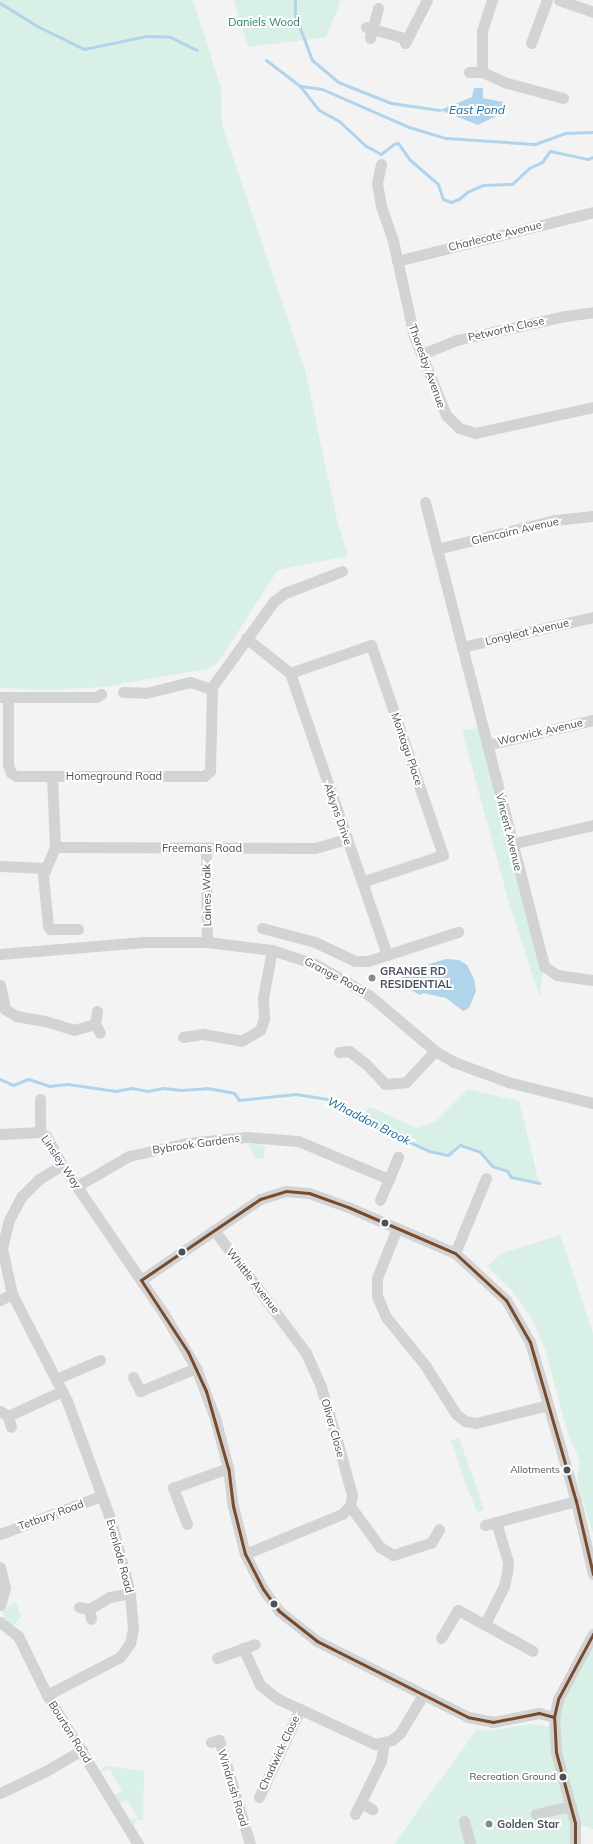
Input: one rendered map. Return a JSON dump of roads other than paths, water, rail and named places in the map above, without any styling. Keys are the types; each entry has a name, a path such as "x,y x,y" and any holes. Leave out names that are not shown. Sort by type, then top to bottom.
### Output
{"street":[{"path":"378,8 370,31 406,41 427,0"},
{"path":"482,72 482,30 492,0"},
{"path":"531,43 547,0"},
{"path":"559,0 593,12"},
{"path":"469,72 482,72 507,83 563,98"},
{"name":"Thoresby Avenue","path":"381,164 377,183 414,336 446,415 459,428 475,433 593,407"},
{"name":"Charlecote Avenue","path":"397,261 593,212"},
{"name":"Petworth Close","path":"422,354 457,340 565,316 593,312"},
{"path":"425,502 462,647"},
{"name":"Glencairn Avenue","path":"437,549 555,520 593,516"},
{"path":"123,692 135,698 190,682 212,689 264,612 285,594 342,571"},
{"name":"Longleat Avenue","path":"462,647 593,617"},
{"path":"246,638 290,673"},
{"name":"Montagu Place","path":"290,673 371,645 374,652 443,855 362,882"},
{"name":"Vincent Avenue","path":"462,647 511,844 544,966 557,975 593,980"},
{"name":"Atkyns Drive","path":"290,673 387,955"},
{"name":"Homeground Road","path":"4,697 9,768 11,773 21,778 208,774 212,689"},
{"path":"4,697 96,697 101,694"},
{"name":"Warwick Avenue","path":"487,745 593,720"},
{"path":"52,777 55,847 44,868 44,896 48,928 78,929"},
{"path":"511,844 593,825"},
{"name":"Freemans Road","path":"55,847 315,848 347,839"},
{"name":"Laines Walk","path":"206,848 207,942"},
{"path":"0,866 44,868"},
{"path":"262,928 315,942 356,961 368,961 458,932"},
{"name":"Grange Road","path":"0,954 144,942 207,942 272,950 315,964 369,995 434,1051 474,1070 508,1082 593,1103"},
{"path":"183,1037 203,1034 241,1041 260,1030 264,1019 263,998 272,950"},
{"path":"0,985 5,1009 16,1016 45,1021 74,1030 97,1028 97,1011"},
{"path":"346,1049 365,1063 384,1084 406,1082 434,1051"},
{"name":"Linsley Way","path":"40,1099 40,1132 46,1136 62,1165 179,1337 196,1368 206,1391 228,1468 233,1506 245,1554 263,1589 279,1611 317,1642 423,1695 482,1722 493,1722 539,1713 554,1717"},
{"path":"0,1134 40,1132"},
{"name":"Bybrook Gardens","path":"76,1186 129,1156 187,1143 246,1137 298,1141 389,1179"},
{"path":"380,1200 398,1157"},
{"name":"Evenlode Road","path":"47,1695 120,1657 130,1643 133,1629 130,1593 102,1496 62,1391 12,1294 2,1248 9,1220 22,1196 39,1179 62,1165"},
{"path":"455,1253 486,1178"},
{"path":"141,1280 214,1230 270,1195 295,1190 348,1207 455,1253 506,1300 530,1342 576,1501 593,1574"},
{"path":"397,1228 377,1278 376,1296 386,1318 425,1365 456,1414 465,1421 476,1423 548,1405"},
{"name":"Whittle Avenue","path":"214,1230 306,1353"},
{"path":"0,1300 12,1294"},
{"name":"Oliver Close","path":"306,1353 321,1387 338,1444 352,1495 350,1506"},
{"path":"56,1379 100,1360"},
{"path":"133,1377 140,1391 196,1368"},
{"path":"6,1418 62,1391"},
{"path":"187,1524 173,1488 228,1468"},
{"name":"Tetbury Road","path":"0,1534 102,1496"},
{"path":"485,1624 504,1586 508,1562 490,1524 576,1501"},
{"path":"245,1554 342,1514 350,1506 380,1547 393,1555 431,1543 439,1529"},
{"path":"0,1567 5,1588 0,1605"},
{"path":"86,1611 110,1597 130,1593"},
{"path":"441,1638 458,1610 533,1650"},
{"name":"Bourton Road","path":"0,1622 18,1636 47,1695 82,1750 138,1844"},
{"path":"575,1844 575,1823 556,1752 554,1717 558,1699 593,1634"},
{"path":"217,1658 255,1644"},
{"name":"Chadwick Close","path":"243,1648 260,1685 278,1699 375,1744 384,1743"},
{"path":"355,1814 381,1761 384,1743 392,1740 400,1733 423,1695"},
{"name":"Chadwick Close","path":"259,1797 300,1709"},
{"name":"Windrush Road","path":"211,1742 219,1740 250,1844"},
{"path":"0,1793 46,1771 82,1750"},
{"path":"360,1803 372,1809"},
{"path":"536,1814 570,1806"},
{"path":"464,1821 470,1844"}],"water":[{"name":"East Pond","path":"474,88 483,88 483,98 503,102 505,112 478,125 440,110 472,97"},
{"path":"446,959 459,960 467,965 474,979 476,991 469,1008 463,1011 446,998 423,993 420,995 399,984 404,972"}],"waterway":[{"path":"295,0 295,15 312,60 338,82 391,103 440,110"},
{"path":"0,3 37,26 84,49 146,36 170,37 197,50"},
{"path":"266,60 300,86 319,110 339,121 366,146 381,154 394,144 398,143 409,159 438,184 443,199 451,202 459,199 467,192 483,185 512,184 529,168 542,162 550,151 588,159 593,157"},
{"path":"300,86 322,89 409,127 446,138 535,144 565,133 593,132"},
{"name":"Whaddon Brook","path":"0,1079 13,1085 28,1079 49,1086 68,1084 115,1091 132,1088 147,1091 164,1088 181,1090 207,1088 234,1093 239,1100 296,1094 328,1099 373,1125 429,1151 448,1155 460,1145 480,1152 492,1166 507,1171 511,1177 539,1183"}],"place":[{"name":"GRANGE RD RESIDENTIAL","path":"372,978"},
{"name":"Allotments","path":"567,1470"},
{"name":"Recreation Ground","path":"563,1777"},
{"name":"Golden Star","path":"489,1824"}],"park label":[{"name":"Daniels Wood","path":"264,22"}]}
